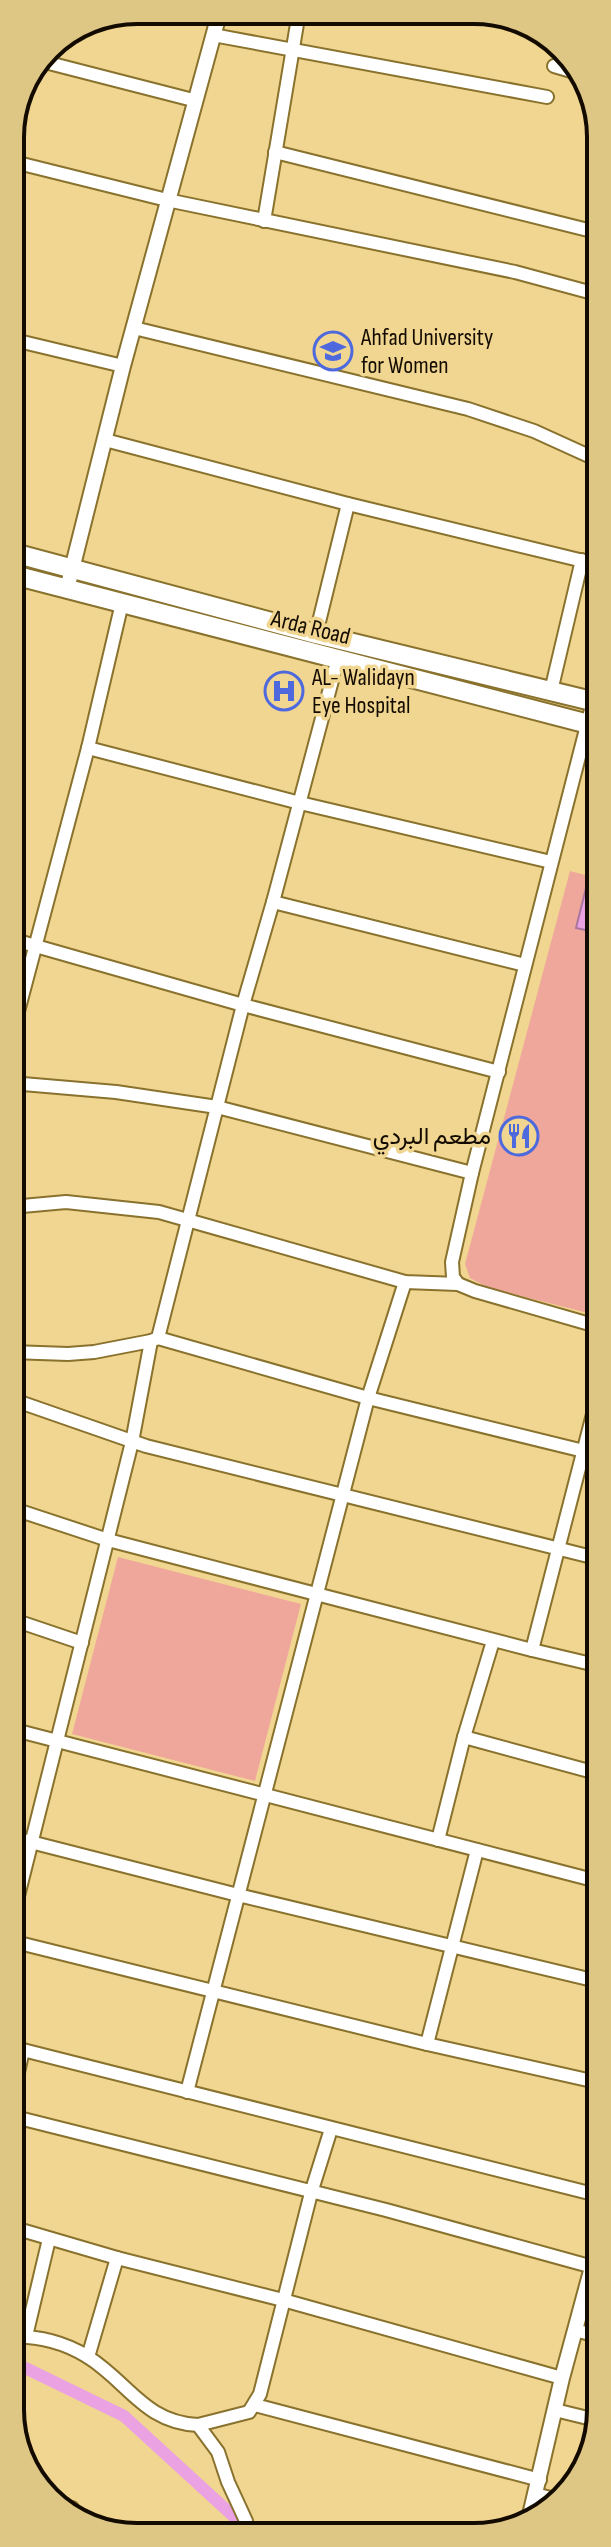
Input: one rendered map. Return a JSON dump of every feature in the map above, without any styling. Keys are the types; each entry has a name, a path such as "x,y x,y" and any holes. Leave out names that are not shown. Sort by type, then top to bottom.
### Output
{"main road":[{"name":"Arda Road","path":"24,555 316,634 587,701"},
{"name":"Arda Road","path":"24,578 587,723"}],"street":[{"path":"67,589 193,100 216,24"},
{"path":"264,221 297,24"},
{"path":"213,35 547,97"},
{"path":"51,64 193,100"},
{"path":"554,66 564,69"},
{"path":"275,152 587,230"},
{"path":"24,164 167,200 515,272 587,291"},
{"path":"134,328 468,409 534,431 587,455"},
{"path":"24,342 123,366"},
{"path":"105,440 348,504 587,561"},
{"path":"316,634 348,504"},
{"path":"551,691 582,560"},
{"path":"24,990 88,748 122,603"},
{"path":"24,1874 155,1340 338,658"},
{"path":"458,1284 453,1277 452,1262 472,1173 551,862 587,747"},
{"path":"88,748 300,803 551,862"},
{"path":"273,902 525,965"},
{"path":"24,943 243,1005 499,1072"},
{"path":"24,1084 147,1095 217,1107 472,1173"},
{"path":"24,1206 66,1202 113,1206 188,1219 405,1282 458,1284 587,1323"},
{"path":"187,2092 368,1398 405,1282"},
{"path":"24,1352 94,1352 155,1340 368,1398 587,1452"},
{"path":"24,1404 132,1442 587,1556"},
{"path":"532,1650 587,1439"},
{"path":"24,1512 108,1540 587,1663"},
{"path":"24,1623 82,1643"},
{"path":"438,1840 493,1641"},
{"path":"24,1732 587,1878"},
{"path":"464,1737 587,1770"},
{"path":"24,1841 587,1979"},
{"path":"427,2044 477,1850"},
{"path":"24,1944 427,2044 587,2080"},
{"path":"24,2051 587,2193"},
{"path":"24,2119 386,2210 587,2265"},
{"path":"49,2239 26,2336 54,2341 88,2357 152,2411 178,2424 198,2425 249,2412 260,2394 311,2193 331,2129"},
{"path":"24,2231 562,2378"},
{"path":"88,2357 117,2258"},
{"path":"532,2507 562,2378 587,2288"},
{"path":"575,2330 587,2333"},
{"path":"255,2405 538,2487 550,2494"},
{"path":"555,2410 587,2418"},
{"path":"198,2425 218,2452 246,2523"}],"shaded area":[{"path":"570,871 587,876 587,1313 489,1288 470,1278 465,1264"},
{"path":"586,888 587,888 587,930 576,928"},
{"path":"118,1557 301,1604 255,1781 72,1734"}],"waterway":[{"path":"24,2367 124,2416 241,2523"}],"place":[{"name":"Ahfad University for Women","path":"333,351"},
{"name":"AL- Walidayn Eye Hospital","path":"284,691"},
{"name":"مطعم البردي","path":"519,1136"}]}
